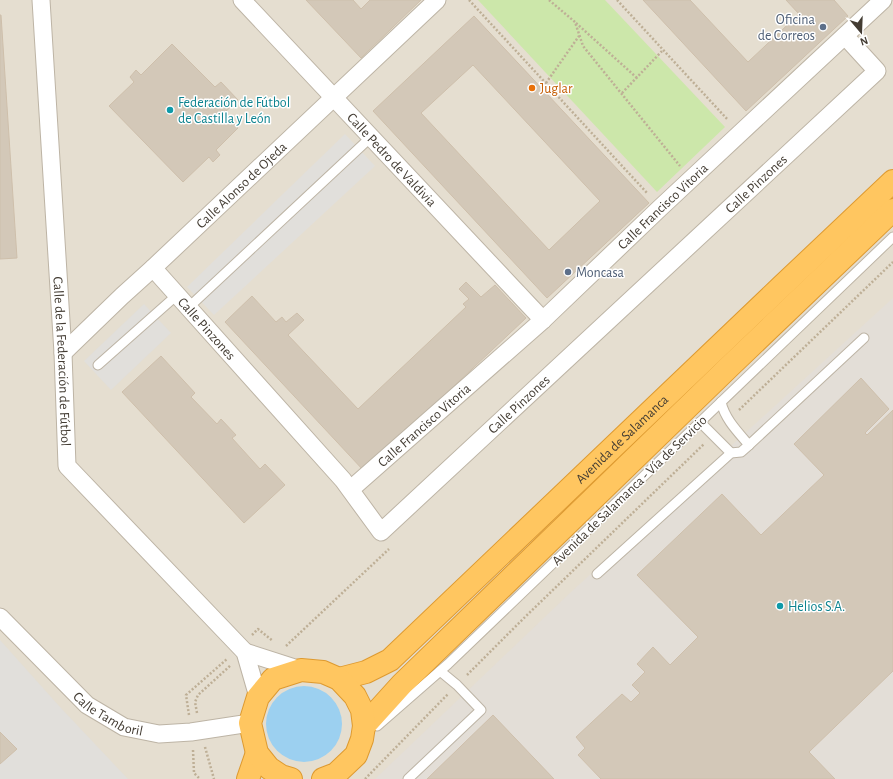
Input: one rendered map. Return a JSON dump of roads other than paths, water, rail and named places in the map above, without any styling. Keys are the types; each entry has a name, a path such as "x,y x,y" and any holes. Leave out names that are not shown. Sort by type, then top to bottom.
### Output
{"highway":[{"name":"Avenida de Salamanca","path":"339,679 366,672 390,660 765,301 893,181"},
{"name":"Avenida de Salamanca","path":"323,779 336,774 356,755 363,732 402,684 893,210"},
{"path":"291,779 281,776 269,768 257,753 250,723 258,698 273,678 300,670 323,672 339,679 355,696 362,710 363,732"},
{"path":"248,779 257,753"}],"street":[{"name":"Calle de la Federación de Fútbol","path":"40,0 63,353 67,466 242,649 258,698"},
{"name":"Calle Pedro de Valdivia","path":"242,0 543,320"},
{"name":"Calle Alonso de Ojeda","path":"63,353 437,0"},
{"name":"Calle Francisco Vitoria","path":"351,490 543,320 660,208 883,0"},
{"name":"Calle Pinzones","path":"153,268 351,490 381,532 877,71 845,36"},
{"name":"Calle Tamboril","path":"0,617 87,705 124,727 159,734 191,732 250,723"},
{"name":"Calle de la Federación de Fútbol","path":"242,649 300,670"}],"lane":[{"path":"188,307 371,137"},
{"name":"Avenida de Salamanca - Vía de Servicio","path":"363,732 440,671 893,237"},
{"path":"98,365 177,295"},
{"path":"598,574 731,453 741,452 864,338"},
{"path":"721,402 728,420 748,445"},
{"path":"700,422 731,453"},
{"path":"408,779 481,710 457,685 440,671"}],"water":[{"path":"304,686 319,689 331,697 339,709 342,724 339,739 331,751 319,759 304,762 289,759 277,751 269,739 266,724 269,709 277,697 289,689"}],"place":[{"name":"Oficina de Correos","path":"823,27"},
{"name":"Juglar","path":"532,88"},
{"name":"Federación de Fútbol de Castilla y León","path":"170,110"},
{"name":"Moncasa","path":"568,272"},
{"name":"Helios S.A.","path":"780,606"}]}
